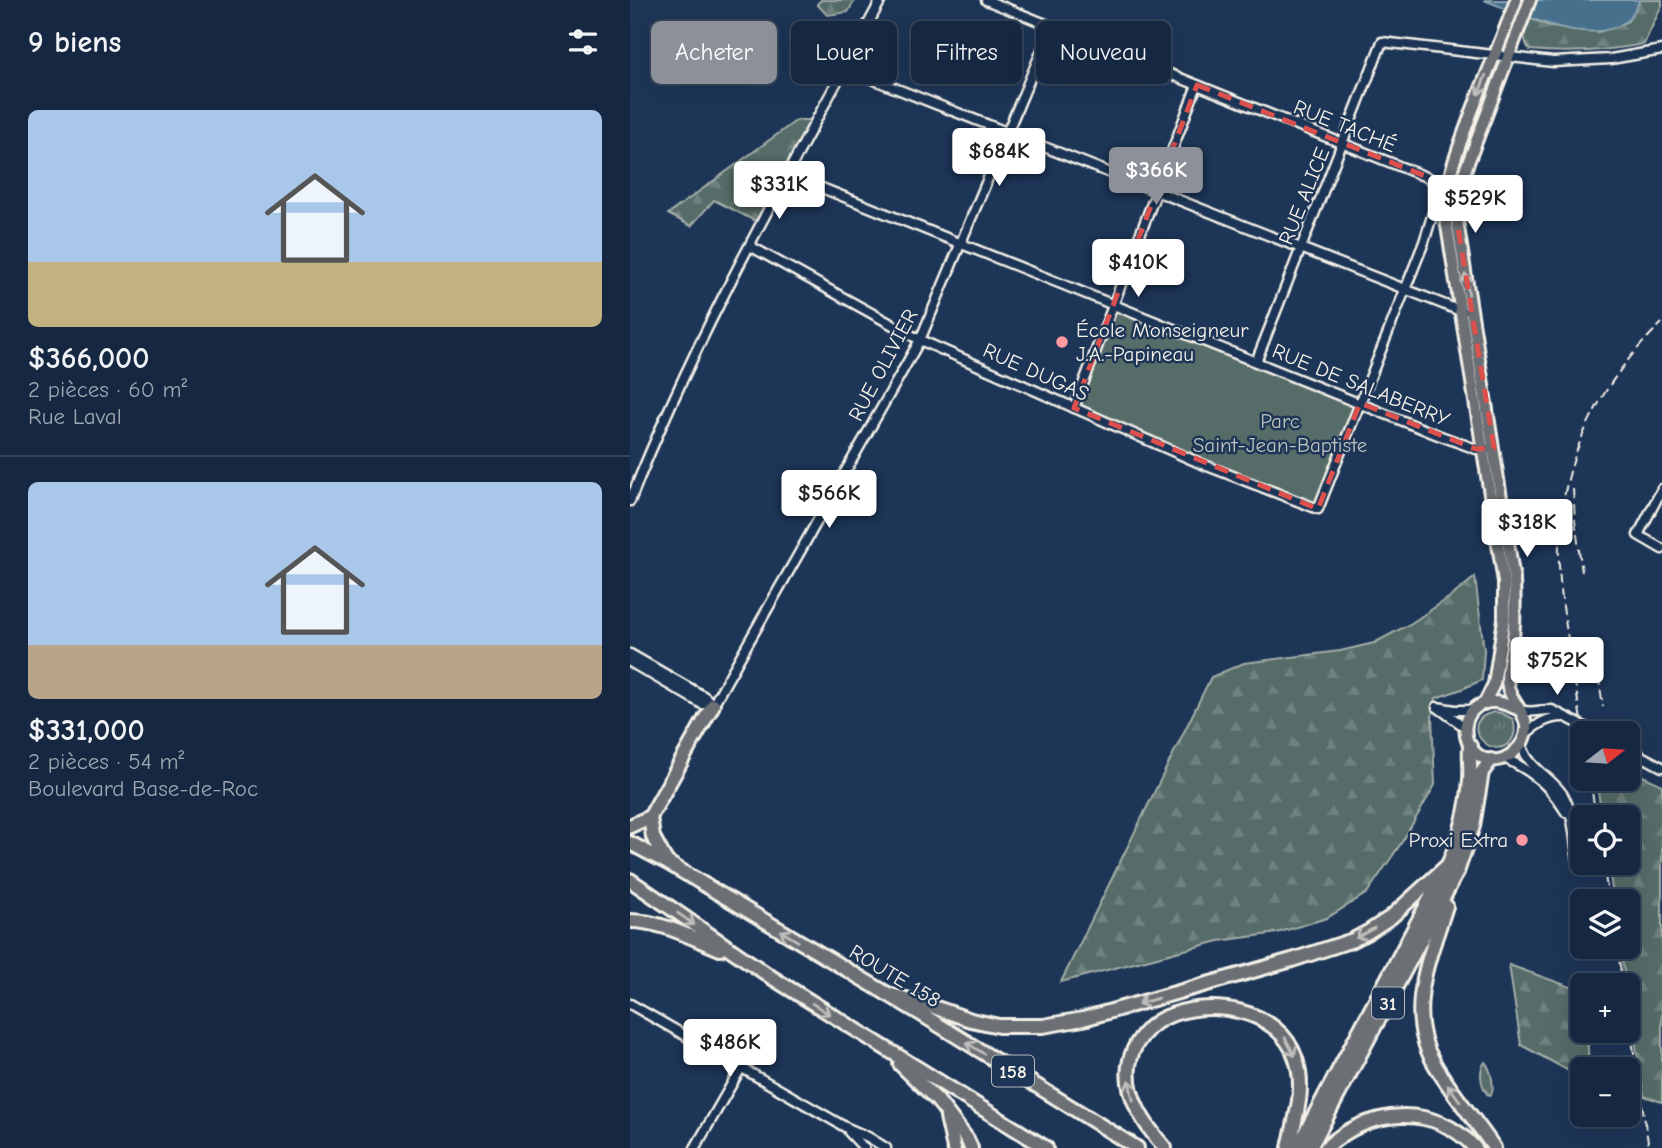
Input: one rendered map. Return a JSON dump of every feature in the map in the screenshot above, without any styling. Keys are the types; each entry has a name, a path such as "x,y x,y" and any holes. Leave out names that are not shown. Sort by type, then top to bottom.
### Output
{"highway":[{"path":"630,826 650,817 713,705"},
{"name":"31","path":"1297,1148 1453,868 1468,799 1469,746"},
{"name":"31","path":"1310,1148 1473,826 1482,772 1497,759"},
{"path":"650,817 653,837 668,863"},
{"name":"ROUTE 158","path":"630,843 887,994 1138,1148"},
{"path":"887,994 999,1026 1043,1026 1083,1019 1353,940 1376,927 1453,868"},
{"path":"1453,868 1424,972 1420,1024 1428,1052 1439,1072 1493,1148"},
{"name":"158","path":"630,880 743,958 1046,1148"},
{"path":"630,921 661,926 743,958"},
{"path":"1165,1148 1145,1123 1132,1098 1129,1077 1133,1051 1143,1034 1158,1021 1177,1013 1209,1008 1255,1016 1273,1026 1289,1043 1297,1062 1300,1090 1289,1148"},
{"path":"885,1048 932,1096 967,1139 971,1148"},
{"path":"946,1113 954,1148"},
{"path":"1326,1148 1361,1124 1383,1117 1398,1116 1419,1117 1441,1123 1460,1134 1475,1148"}],"main road":[{"path":"1452,187 1474,107 1516,0"},
{"path":"1489,449 1509,541 1515,589 1514,629 1507,683 1525,722 1523,739 1513,754 1497,759 1483,758 1469,746 1465,736 1467,719 1479,707 1494,684 1505,604 1489,449 1467,311 1444,207 1530,0"},
{"path":"1479,707 1499,702 1520,710"}],"street":[{"path":"870,21 881,0"},
{"name":"RUE TACHÉ","path":"986,0 1039,21"},
{"name":"RUE ALICE","path":"1256,362 1382,42 1494,55"},
{"path":"1494,55 1553,62 1611,59 1662,50"},
{"name":"RUE OLIVIER","path":"713,705 920,340 1036,64"},
{"name":"RUE TACHÉ","path":"1171,74 1452,187"},
{"path":"630,501 693,355 835,84"},
{"path":"884,84 1405,290 1467,311"},
{"path":"1074,408 1197,85"},
{"name":"RUE DE SALABERRY","path":"787,174 1476,449 1489,449"},
{"path":"1360,403 1433,213"},
{"name":"RUE DUGAS","path":"750,246 920,340 1202,464 1318,509 1360,403"},
{"path":"1662,489 1638,535 1662,549"},
{"path":"630,654 705,697 713,705"},
{"path":"630,662 702,704 713,705"},
{"path":"1465,727 1437,707 1455,710 1479,707"},
{"path":"1520,710 1531,713 1549,709 1574,721"},
{"path":"1566,717 1547,719 1523,739 1525,755 1562,794 1570,817"},
{"path":"1640,755 1662,767"},
{"path":"1497,759 1529,771 1546,784 1570,820"},
{"path":"630,1004 845,1127 887,1148"},
{"path":"695,1148 741,1068"},
{"path":"845,1127 864,1148"}],"highlighted area":[{"path":"1197,85 1458,189 1458,227 1494,448 1476,449 1360,403 1318,509 1074,408"}],"green space":[{"path":"821,0 855,0 848,12 827,15 817,4"},
{"path":"1640,0 1662,0 1644,44 1559,52 1530,50 1526,42 1526,31 1531,19 1550,26 1599,32 1628,21"},
{"path":"797,120 814,120 759,223 714,200 691,226 668,214"},
{"name":"Parc Saint-Jean-Baptiste","path":"1113,305 1360,403 1318,509 1074,408"},
{"path":"1475,577 1484,650 1482,680 1436,698 1432,717 1435,785 1402,842 1367,893 1327,918 1277,933 1219,941 1061,982 1211,677 1244,663 1340,651 1374,643 1410,624"},
{"path":"1494,712 1513,719 1514,736 1503,747 1487,744 1477,731 1477,724 1482,717"},
{"path":"1640,775 1662,785 1662,1102 1644,1096 1640,1057 1638,1057 1635,1043 1640,1043 1640,973 1624,973 1622,959 1640,959 1640,889 1612,889 1610,875 1640,875 1640,805 1600,805 1598,791 1640,791"},
{"path":"1509,965 1570,987 1570,1043 1588,1043 1588,1057 1570,1057 1570,1072 1521,1045"},
{"path":"1485,1062 1492,1078 1491,1095 1487,1094 1482,1082 1481,1074"}],"water":[{"path":"1484,0 1640,0 1625,22 1610,29 1593,32 1555,26"}],"railway":[{"path":"1581,721 1559,565 1564,496 1572,464 1599,403 1638,348 1662,323"},
{"path":"1573,489 1582,572"},
{"path":"1594,646 1603,707"},
{"path":"1592,791 1594,805"},
{"path":"1605,875 1607,889"},
{"path":"1619,959 1621,973"},
{"path":"1632,1043 1649,1148"}],"place":[{"name":"École Monseigneur J.A.-Papineau","path":"1062,342"},
{"name":"Proxi Extra","path":"1522,840"}]}
